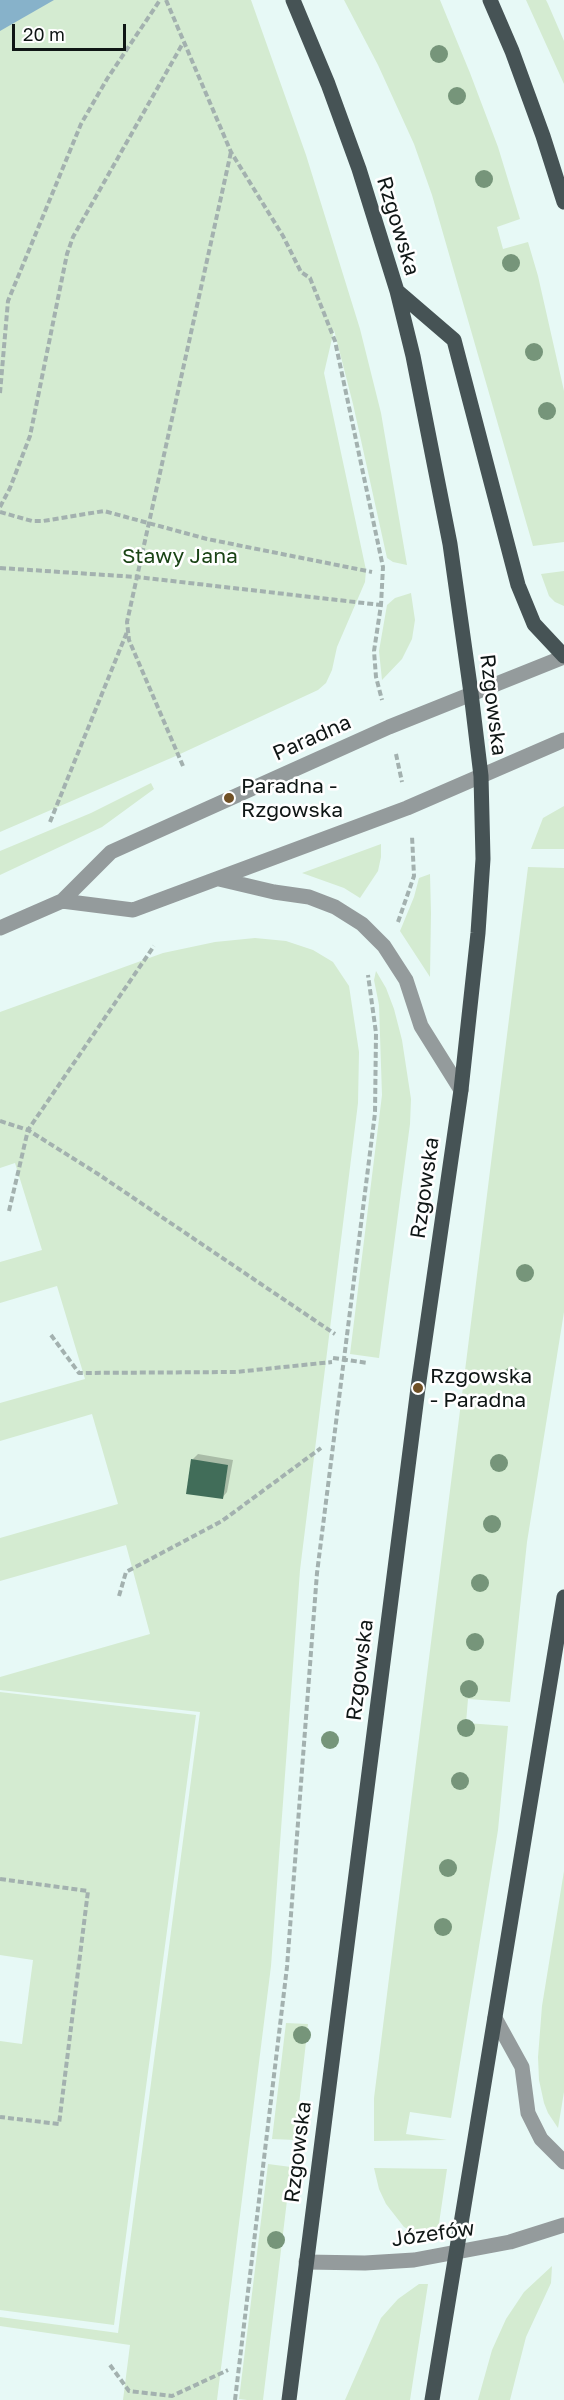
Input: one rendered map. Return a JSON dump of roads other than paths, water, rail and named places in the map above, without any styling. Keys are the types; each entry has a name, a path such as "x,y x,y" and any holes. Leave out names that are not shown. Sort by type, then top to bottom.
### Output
{"main road":[{"name":"Rzgowska","path":"289,2400 418,1388 461,1090 478,933 483,859 481,776 450,544 412,356 397,291 355,158 328,84 293,0"},
{"path":"490,0 528,94 564,202"},
{"path":"397,291 454,340 518,585 534,624 564,656"},
{"path":"432,2400 564,1597"}],"street":[{"name":"Paradna","path":"0,928 62,901 111,852 389,727 564,656"},
{"path":"62,901 133,910 408,808 564,740"},
{"path":"219,879 274,892 309,897 335,907 362,924 384,946 406,980 421,1026 461,1090"},
{"path":"495,2018 522,2067 528,2113 541,2139 564,2162"},
{"name":"Józefów","path":"306,2262 365,2263 414,2260 456,2254 510,2242 564,2225"}],"water":[{"path":"0,0 54,0 0,31"}],"place":[{"name":"Paradna - Rzgowska","path":"229,798"},
{"name":"Rzgowska - Paradna","path":"418,1388"}],"park label":[{"name":"Stawy Jana","path":"180,556"}]}
